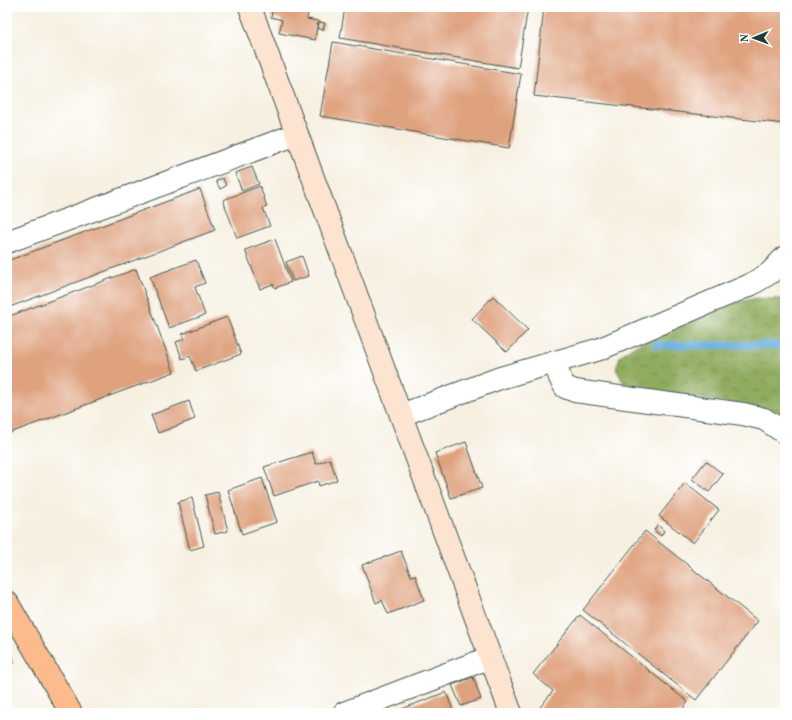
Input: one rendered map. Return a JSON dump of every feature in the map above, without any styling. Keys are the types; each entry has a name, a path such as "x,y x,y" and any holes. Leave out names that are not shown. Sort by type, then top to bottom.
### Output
{"main road":[{"path":"7,602 71,713"}],"street":[{"path":"250,7 511,713"},
{"path":"7,242 297,134"},
{"path":"401,415 500,378 600,349 750,285 782,265"},
{"path":"555,362 560,378 565,387 575,391 743,414 764,419 785,433"},
{"path":"344,713 491,657"}],"green space":[{"path":"755,298 785,299 785,420 768,409 637,389 623,382 616,369 620,356 632,347 733,304"}],"building":[{"path":"273,7 309,7 307,19 318,21 315,40 279,33 282,20 271,17"},
{"path":"345,7 528,7 518,68 340,38"},
{"path":"544,7 785,7 785,124 534,96"},
{"path":"319,22 325,23 323,30 318,29"},
{"path":"333,42 521,74 509,148 320,116"},
{"path":"252,167 259,184 242,191 235,173"},
{"path":"223,178 226,186 220,189 216,181"},
{"path":"260,186 267,207 263,208 270,226 237,238 223,200"},
{"path":"200,189 215,230 7,308 7,261"},
{"path":"275,239 291,282 275,288 273,284 260,289 245,250"},
{"path":"302,256 309,276 293,281 286,262"},
{"path":"196,260 205,283 195,287 205,315 169,328 150,277"},
{"path":"136,269 174,372 7,434 7,317"},
{"path":"493,296 528,330 507,352 472,319"},
{"path":"227,317 241,354 196,371 190,356 182,359 176,342 184,339 182,334"},
{"path":"189,401 195,419 158,433 151,415"},
{"path":"466,442 482,488 451,498 435,453"},
{"path":"312,452 316,464 330,459 337,480 319,486 318,481 274,496 264,467"},
{"path":"706,461 723,474 709,492 692,479"},
{"path":"262,478 277,522 242,534 228,490"},
{"path":"685,483 719,510 693,543 659,516"},
{"path":"218,492 228,531 215,534 205,495"},
{"path":"192,498 204,546 190,550 178,502"},
{"path":"658,525 664,531 661,536 654,530"},
{"path":"645,531 758,621 696,700 583,610"},
{"path":"401,551 411,576 415,575 424,600 388,614 382,600 376,603 362,565"},
{"path":"580,615 688,702 680,713 540,713 537,711 553,691 533,674"},
{"path":"7,649 14,663 7,665"},
{"path":"473,677 481,699 461,706 452,685"},
{"path":"446,692 454,713 394,712"}],"waterway":[{"path":"656,345 785,345"}]}
